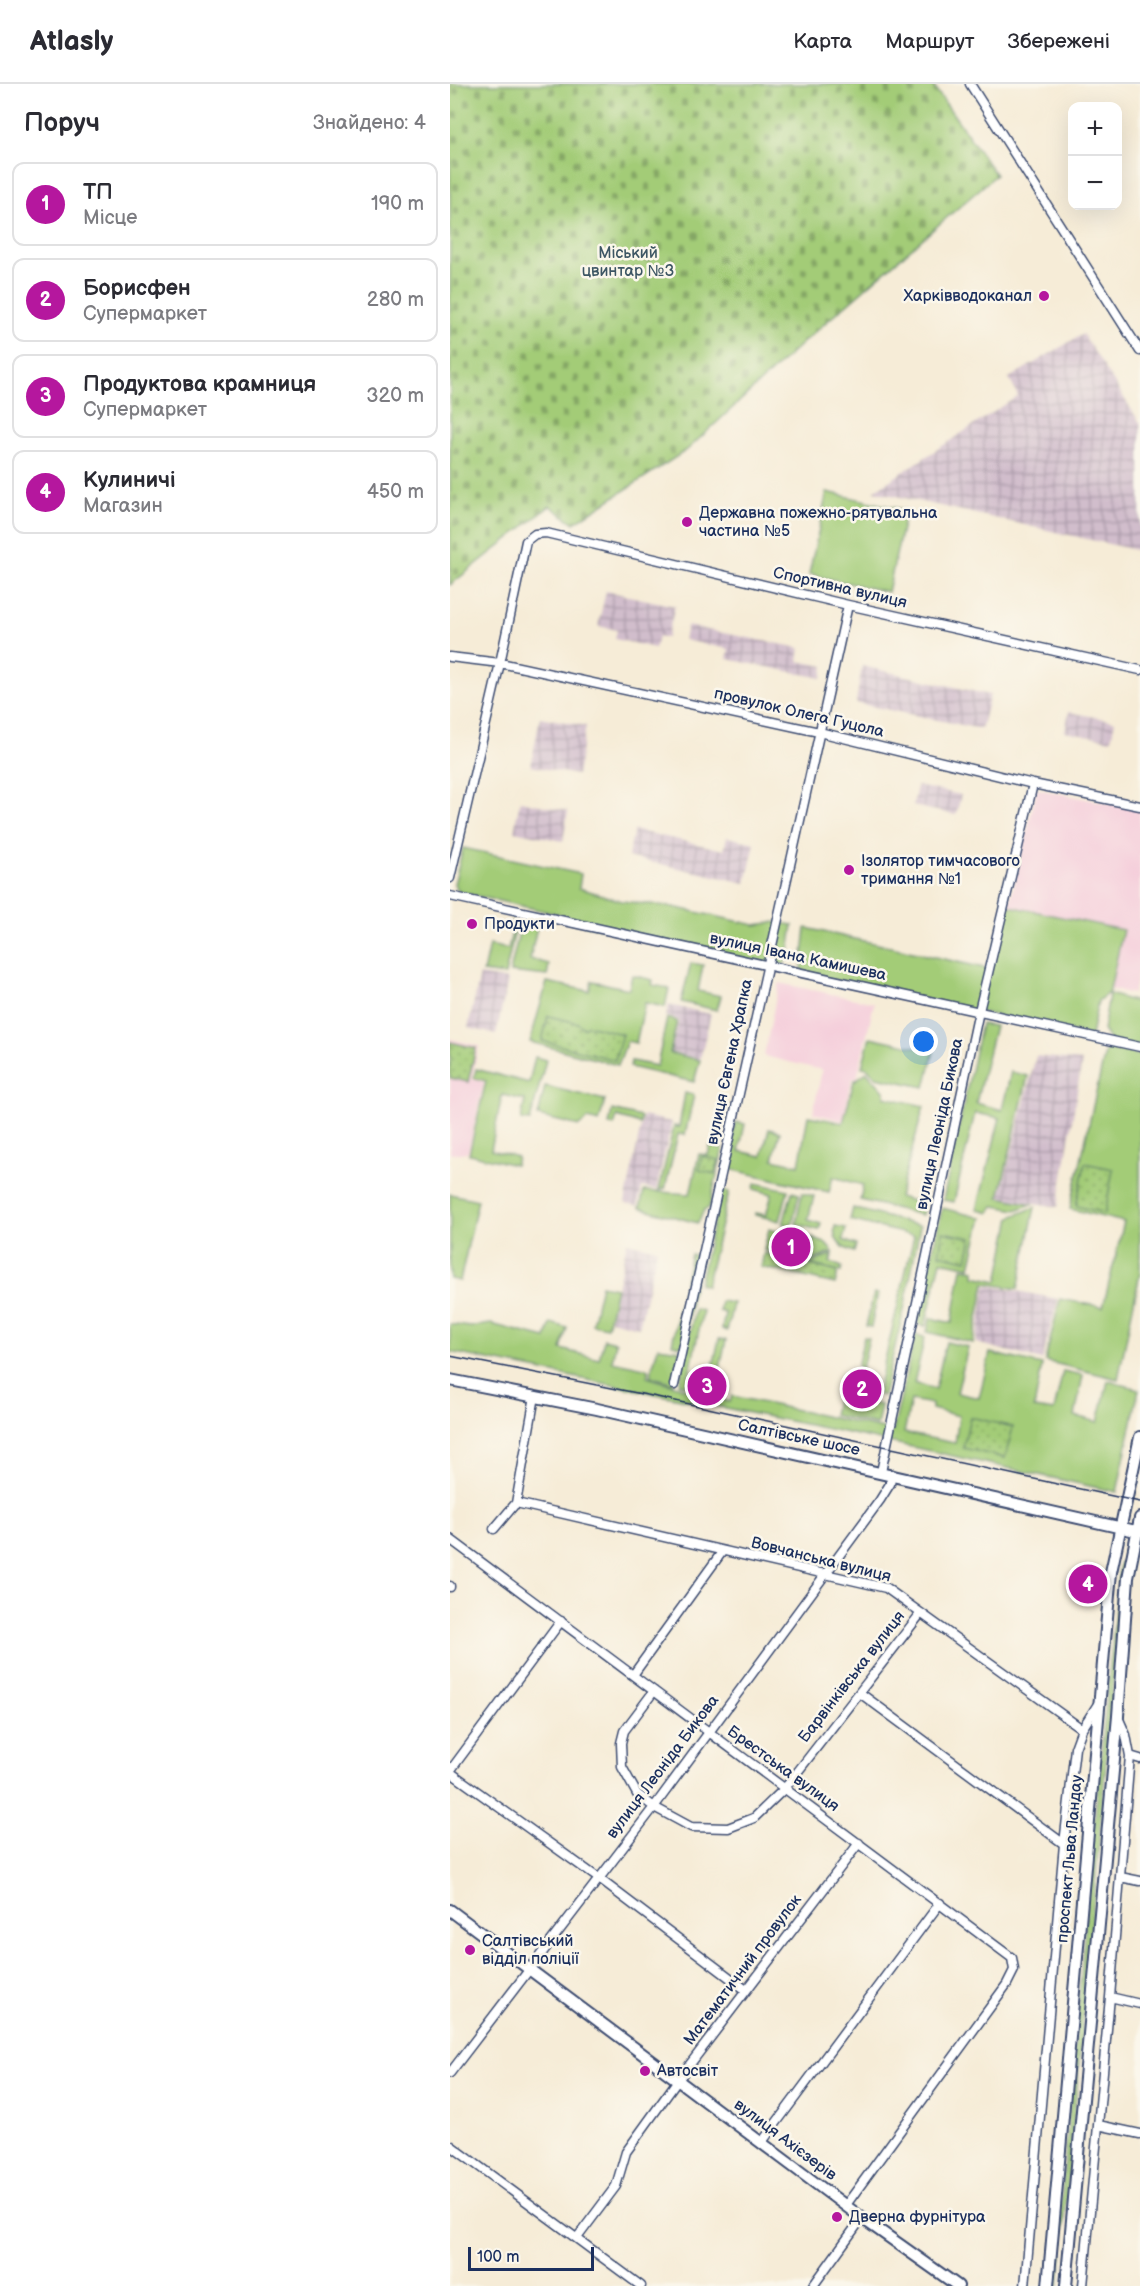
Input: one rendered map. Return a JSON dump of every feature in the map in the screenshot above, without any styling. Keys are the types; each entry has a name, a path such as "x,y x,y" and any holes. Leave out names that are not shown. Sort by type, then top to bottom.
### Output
{"main road":[{"name":"Салтівське шосе","path":"450,1380 535,1396 886,1473 1138,1532"},
{"name":"проспект Льва Ландау","path":"1048,2286 1111,1572 1140,1437"},
{"name":"проспект Льва Ландау","path":"1066,2286 1118,1716 1128,1578 1140,1518"},
{"name":"вулиця Ахієзерів","path":"450,1910 958,2286"}],"street":[{"path":"970,84 1140,351"},
{"name":"Спортивна вулиця","path":"500,663 525,541 535,534 546,532 848,605 1140,670"},
{"name":"вулиця Євгена Храпка","path":"674,1385 848,605"},
{"name":"провулок Олега Гуцола","path":"450,657 500,663 819,732 1033,784 1140,806"},
{"path":"450,878 500,663"},
{"name":"вулиця Леоніда Бикова","path":"450,2073 654,1807 890,1484 886,1473 979,1011 1033,784"},
{"name":"вулиця Івана Камишева","path":"450,896 1140,1047"},
{"path":"494,1529 516,1503 535,1396"},
{"name":"Вовчанська вулиця","path":"516,1503 886,1588 1083,1729"},
{"name":"Брестська вулиця","path":"450,1539 1012,1958 1014,1971 1007,1984 846,2205"},
{"path":"633,1675 723,1552"},
{"name":"Барвінківська вулиця","path":"654,1691 624,1731 621,1743 622,1767 637,1794 654,1807 691,1827 728,1827 754,1818 785,1788 921,1613"},
{"path":"561,1621 450,1772 598,1878 746,1990"},
{"path":"861,1693 1064,1844"},
{"path":"1025,2286 1064,1844 1075,1748 1083,1729 1099,1703"},
{"path":"1083,2286 1130,1756 1126,1736 1118,1716"},
{"path":"1130,1756 1140,1759"},
{"name":"Математичний провулок","path":"577,2238 616,2186 626,2152 678,2080 859,1843"},
{"path":"1120,1877 1140,1881"},
{"path":"762,2142 940,1903"},
{"path":"1110,1997 1140,2004"},
{"path":"1098,2125 1140,2134"},
{"path":"450,2145 641,2286"},
{"path":"813,2286 862,2217"}],"shaded area":[{"path":"1083,334 1140,423 1140,551 874,491 1018,396 1009,378"},
{"path":"606,591 675,606 667,638 658,636 655,648 615,639 617,630 598,626"},
{"path":"687,626 800,648 798,661 824,666 822,678 727,659 729,649 684,640"},
{"path":"862,666 990,695 981,729 856,703"},
{"path":"1069,712 1115,721 1111,740 1065,731"},
{"path":"540,717 586,726 577,775 531,766"},
{"path":"917,786 961,795 956,815 913,806"},
{"path":"1037,789 1140,810 1140,963 1133,994 995,965"},
{"path":"520,801 568,811 563,841 514,831"},
{"path":"634,830 724,850 727,837 755,843 746,883 628,857"},
{"path":"480,975 508,980 496,1034 468,1028"},
{"path":"779,983 874,1003 857,1078 852,1079 843,1121 813,1113 822,1070 764,1056"},
{"path":"669,1005 711,1014 700,1059 671,1052 679,1020 666,1016"},
{"path":"450,1039 479,1046 471,1079 484,1082 468,1152 450,1154"},
{"path":"1036,1056 1082,1061 1058,1207 1000,1197"},
{"path":"643,1116 672,1122 656,1190 642,1187 638,1206 625,1203"},
{"path":"627,1242 657,1249 639,1327 610,1320"},
{"path":"986,1285 1058,1299 1042,1360 976,1343"}],"green space":[{"name":"Міський цвинтар №3","path":"450,84 932,84 996,175 808,338 687,450 574,523 550,506 450,585"},
{"path":"827,492 906,510 888,592 809,574"},
{"path":"463,848 581,874 579,888 622,901 673,907 755,925 777,922 793,925 788,958 781,968 571,922 571,917 459,892 454,884"},
{"path":"1005,905 1123,930 1109,994 1140,1003 1140,1047 1110,1041 1103,1030 1109,995 1107,994 1098,1001 1091,1036 801,973 806,928 989,969"},
{"path":"512,921 517,922 505,975 483,972 489,945 508,949 513,929 510,928"},
{"path":"521,923 537,927 530,959 549,964 547,976 510,972"},
{"path":"691,963 703,965 698,991 721,996 717,1010 681,1002"},
{"path":"632,975 653,980 652,985 669,988 665,1007 645,1003 636,1043 627,1041 618,1065 530,1042 547,982 589,991 592,981 629,989"},
{"path":"548,1016 578,1023 583,1028 588,1025 622,1034 615,1060 542,1041"},
{"path":"667,1018 677,1021 670,1053 700,1060 694,1082 630,1067 631,1061 657,1066"},
{"path":"981,1024 995,1026 976,1103 1002,1110 1011,1072 1028,1076 999,1197 1032,1204 1016,1210 995,1206 989,1213 977,1209 1000,1118 975,1113 954,1202 943,1200"},
{"path":"870,1037 934,1051 925,1087 876,1077 867,1068 862,1067"},
{"path":"450,1042 476,1048 468,1082 450,1078"},
{"path":"1106,1048 1140,1055 1140,1273 1118,1379 1045,1361 1060,1299 1103,1307 1124,1222 1070,1209"},
{"path":"535,1057 546,1060 530,1121 521,1120 525,1100 502,1095 491,1150 517,1157 515,1165 469,1154 486,1081 474,1078 476,1069 529,1083"},
{"path":"867,1072 885,1092 885,1097 924,1106 899,1197 924,1204 922,1215 860,1200 863,1185 833,1177 829,1192 725,1168 736,1122 745,1124 739,1151 762,1156 769,1129 780,1132 773,1159 799,1165 808,1116 843,1123 854,1081"},
{"path":"545,1086 605,1100 599,1122 588,1119 579,1126 538,1116"},
{"path":"685,1093 694,1095 685,1135 678,1134 665,1189 659,1190 674,1126 679,1127"},
{"path":"612,1110 641,1117 640,1124 617,1117 614,1126 609,1125"},
{"path":"710,1146 723,1149 709,1208 704,1210 698,1223 640,1208 644,1191 690,1194 699,1154 708,1155"},
{"path":"702,1156 719,1160 715,1174 699,1170"},
{"path":"1085,1163 1113,1169 1105,1213 1076,1206"},
{"path":"755,1183 788,1190 780,1221 755,1215 755,1213 766,1215 772,1194 754,1189"},
{"path":"721,1190 729,1192 706,1286 699,1284"},
{"path":"792,1192 799,1194 792,1225 783,1224"},
{"path":"802,1193 814,1196 808,1220 821,1224 819,1230 796,1224"},
{"path":"450,1194 478,1200 460,1281 450,1279"},
{"path":"1035,1207 1018,1289 985,1283 973,1343 927,1332 930,1318 952,1323 962,1268 975,1270 974,1276 998,1281 1011,1217"},
{"path":"853,1208 920,1226 904,1310 883,1396 877,1394 914,1236 850,1220"},
{"path":"942,1208 982,1218 970,1267 941,1261 925,1326 917,1324"},
{"path":"835,1226 846,1228 843,1240 856,1245 854,1252 839,1243 834,1231"},
{"path":"769,1229 784,1233 779,1254 764,1250"},
{"path":"943,1232 972,1238 967,1260 939,1254"},
{"path":"807,1237 813,1238 807,1262 779,1255 781,1251 802,1256"},
{"path":"814,1239 825,1243 833,1252 809,1262"},
{"path":"764,1253 838,1272 835,1284 761,1267"},
{"path":"691,1254 700,1257 690,1301 681,1299"},
{"path":"833,1254 830,1262 842,1267 841,1272 809,1264"},
{"path":"601,1285 616,1288 607,1327 592,1324"},
{"path":"874,1293 878,1294 871,1327 866,1326"},
{"path":"721,1301 733,1303 727,1331 722,1329 725,1313 719,1311"},
{"path":"680,1302 691,1303 682,1346 672,1344"},
{"path":"695,1309 703,1311 687,1385 679,1384"},
{"path":"551,1323 567,1328 561,1349 599,1359 604,1339 616,1342 612,1361 649,1369 647,1377 730,1402 732,1396 893,1431 915,1335 925,1337 914,1383 935,1389 946,1342 968,1347 957,1393 979,1398 990,1353 1042,1365 1034,1408 1054,1411 1063,1371 1083,1375 1075,1416 1098,1422 1108,1381 1139,1389 1117,1492 848,1433 450,1352 450,1324 470,1327 491,1324 546,1338","holes":["911,1400 932,1404 932,1409 959,1416 955,1443 904,1433"]},
{"path":"864,1337 869,1338 862,1368 857,1367"},
{"path":"719,1339 726,1340 720,1368 713,1367"},
{"path":"658,1347 680,1350 673,1383 650,1376"},
{"path":"837,1396 881,1405 877,1425 833,1415"},
{"path":"970,1417 1013,1427 1005,1458 963,1448"},
{"path":"1120,1562 1124,1562 1059,2286 1054,2286 1091,1858"}],"tram line":[{"path":"450,1356 657,1397 1140,1502"}],"place":[{"name":"Харківводоканал","path":"1044,296"},
{"name":"Державна пожежно-рятувальна частина №5","path":"687,522"},
{"name":"Ізолятор тимчасового тримання №1","path":"849,870"},
{"name":"Продукти","path":"472,924"},
{"name":"ТП","path":"791,1247"},
{"name":"Продуктова крамниця","path":"707,1386"},
{"name":"Борисфен","path":"862,1389"},
{"name":"Кулиничі","path":"1088,1584"},
{"name":"Салтівський відділ поліції","path":"470,1950"},
{"name":"Автосвіт","path":"645,2071"},
{"name":"Дверна фурнітура","path":"837,2217"}]}
